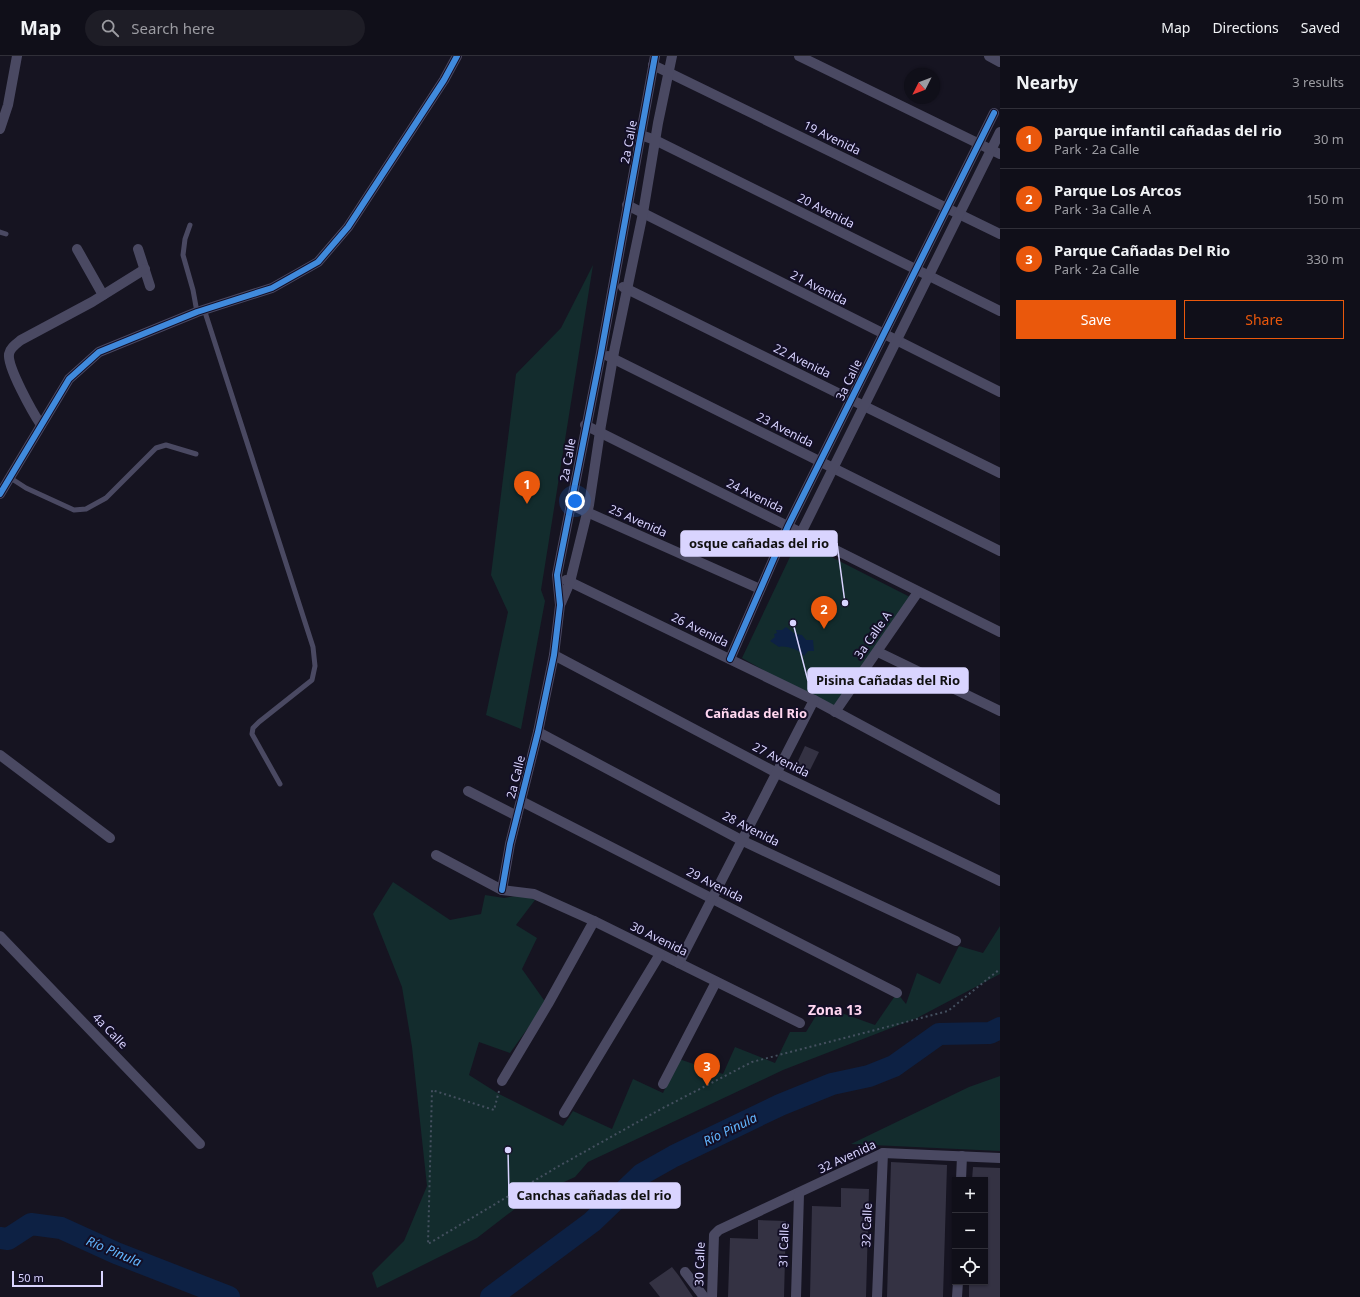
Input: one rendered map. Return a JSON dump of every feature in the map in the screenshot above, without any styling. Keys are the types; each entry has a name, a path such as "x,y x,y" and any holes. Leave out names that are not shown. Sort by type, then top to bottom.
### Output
{"street":[{"path":"0,130 8,105 16,56"},
{"path":"0,494 69,379 99,352 201,311 272,288 318,262 348,226 444,80 457,56"},
{"name":"2a Calle","path":"560,605 570,582 588,512 599,433 644,213 655,140 672,56"},
{"path":"799,56 995,152"},
{"path":"989,56 1000,62"},
{"name":"2a Calle","path":"502,890 510,844 538,732 554,655 560,605 557,575 585,425 601,353 654,60"},
{"name":"19 Avenida","path":"654,60 669,72 1000,234"},
{"name":"3a Calle","path":"730,659 788,526 994,114"},
{"name":"3a Calle","path":"801,533 959,214 995,152 1000,132"},
{"name":"20 Avenida","path":"641,135 655,140 1000,311"},
{"name":"21 Avenida","path":"627,205 883,335 1000,392"},
{"path":"77,249 103,295"},
{"path":"138,249 150,286"},
{"path":"41,425 32,412 11,367 9,355 13,347 21,340 103,295 145,269"},
{"name":"22 Avenida","path":"614,283 1000,473"},
{"name":"23 Avenida","path":"601,353 1000,551"},
{"name":"24 Avenida","path":"585,425 1000,632"},
{"name":"25 Avenida","path":"571,505 760,589"},
{"name":"26 Avenida","path":"557,575 814,700 1000,800"},
{"name":"3a Calle A","path":"835,712 878,652 918,592"},
{"path":"878,652 1000,711"},
{"name":"27 Avenida","path":"554,655 777,773 1000,881"},
{"path":"679,963 743,841 814,700"},
{"name":"28 Avenida","path":"538,732 743,841 956,941"},
{"path":"0,755 110,838"},
{"path":"468,791 517,816"},
{"name":"29 Avenida","path":"521,801 897,993"},
{"path":"436,855 502,890"},
{"name":"30 Avenida","path":"502,890 534,894 594,921 800,1023"},
{"path":"502,1081 548,1004 594,921"},
{"name":"4a Calle","path":"0,936 200,1144"},
{"path":"564,1113 660,954"},
{"path":"663,1084 716,982"},
{"name":"32 Avenida","path":"716,1232 883,1153 1000,1158"},
{"name":"32 Calle","path":"877,1297 883,1153"},
{"path":"961,1177 962,1156"},
{"name":"31 Calle","path":"796,1297 798,1194"},
{"name":"30 Calle","path":"712,1297 714,1236 716,1232"},
{"path":"685,1272 704,1297"},
{"path":"957,1297 958,1285"}],"lane":[{"path":"190,225 185,239 183,255 193,290 312,647 315,666 312,680 253,728 252,734 280,784"},
{"path":"0,232 6,234"},
{"path":"9,477 26,488 74,510 86,509 106,498 156,448 166,445 196,454"}],"path":[{"path":"502,1081 494,1110 432,1090 428,1244 559,1166 661,1109 752,1062 948,1011 1000,969"}],"green space":[{"path":"593,265 541,590 545,601 521,729 486,715 508,612 491,575 516,374 561,328"},
{"path":"798,540 910,597 835,711 742,658"},
{"path":"393,882 450,920 481,914 485,895 504,898 522,895 535,900 516,925 537,938 522,969 546,1003 510,1053 479,1042 469,1075 499,1094 563,1126 573,1111 612,1129 633,1079 663,1093 679,1059 723,1074 735,1047 775,1063 790,1032 806,1032 822,1006 875,1025 897,993 906,1004 917,973 940,984 959,946 983,953 1000,926 1000,974 917,1018 783,1070 588,1162 575,1177 529,1198 477,1238 377,1288 372,1273 404,1241 427,1186 412,1047 402,987 373,914"},
{"path":"1000,1076 1000,1151 851,1144 969,1087"}],"water":[{"path":"786,627 795,634 802,635 806,640 813,640 814,651 808,651 804,656 796,650 789,647 779,647 770,641 775,637 774,634 777,633 776,630 782,630"}],"building":[{"path":"805,746 819,752 810,770 796,765"},
{"path":"891,1162 947,1165 943,1297 887,1297"},
{"path":"973,1167 1000,1168 1000,1297 969,1297 969,1285 988,1285 988,1177 972,1177"},
{"path":"841,1188 869,1189 866,1297 810,1297 812,1206 841,1207"},
{"path":"758,1220 786,1221 784,1297 728,1297 730,1238 758,1239"},
{"path":"672,1267 693,1297 660,1297 649,1283"}],"waterway":[{"name":"Río Pinula","path":"491,1297 592,1222 642,1174 674,1156 780,1105 832,1084 869,1076 894,1066 939,1034 990,1033 1000,1028"},
{"name":"Río Pinula","path":"0,1238 8,1239 31,1224 61,1228 116,1253 229,1297"}],"cycle path":[{"path":"0,494 69,379 99,352 197,312 272,288 318,262 348,227 444,80 457,56"},
{"path":"502,890 510,844 538,732 554,655 560,605 557,575 601,353 655,56"},
{"path":"730,659 788,526 994,113"}],"place":[{"name":"parque infantil cañadas del rio","path":"527,504"},
{"name":"osque cañadas del rio","path":"845,603"},
{"name":"Pisina Cañadas del Rio","path":"793,623"},
{"name":"Parque Los Arcos","path":"824,629"},
{"name":"Parque Cañadas Del Rio","path":"707,1086"},
{"name":"Canchas cañadas del rio","path":"508,1150"}],"district":[{"name":"Cañadas del Rio","path":"756,713"},
{"name":"Zona 13","path":"835,1010"}]}
